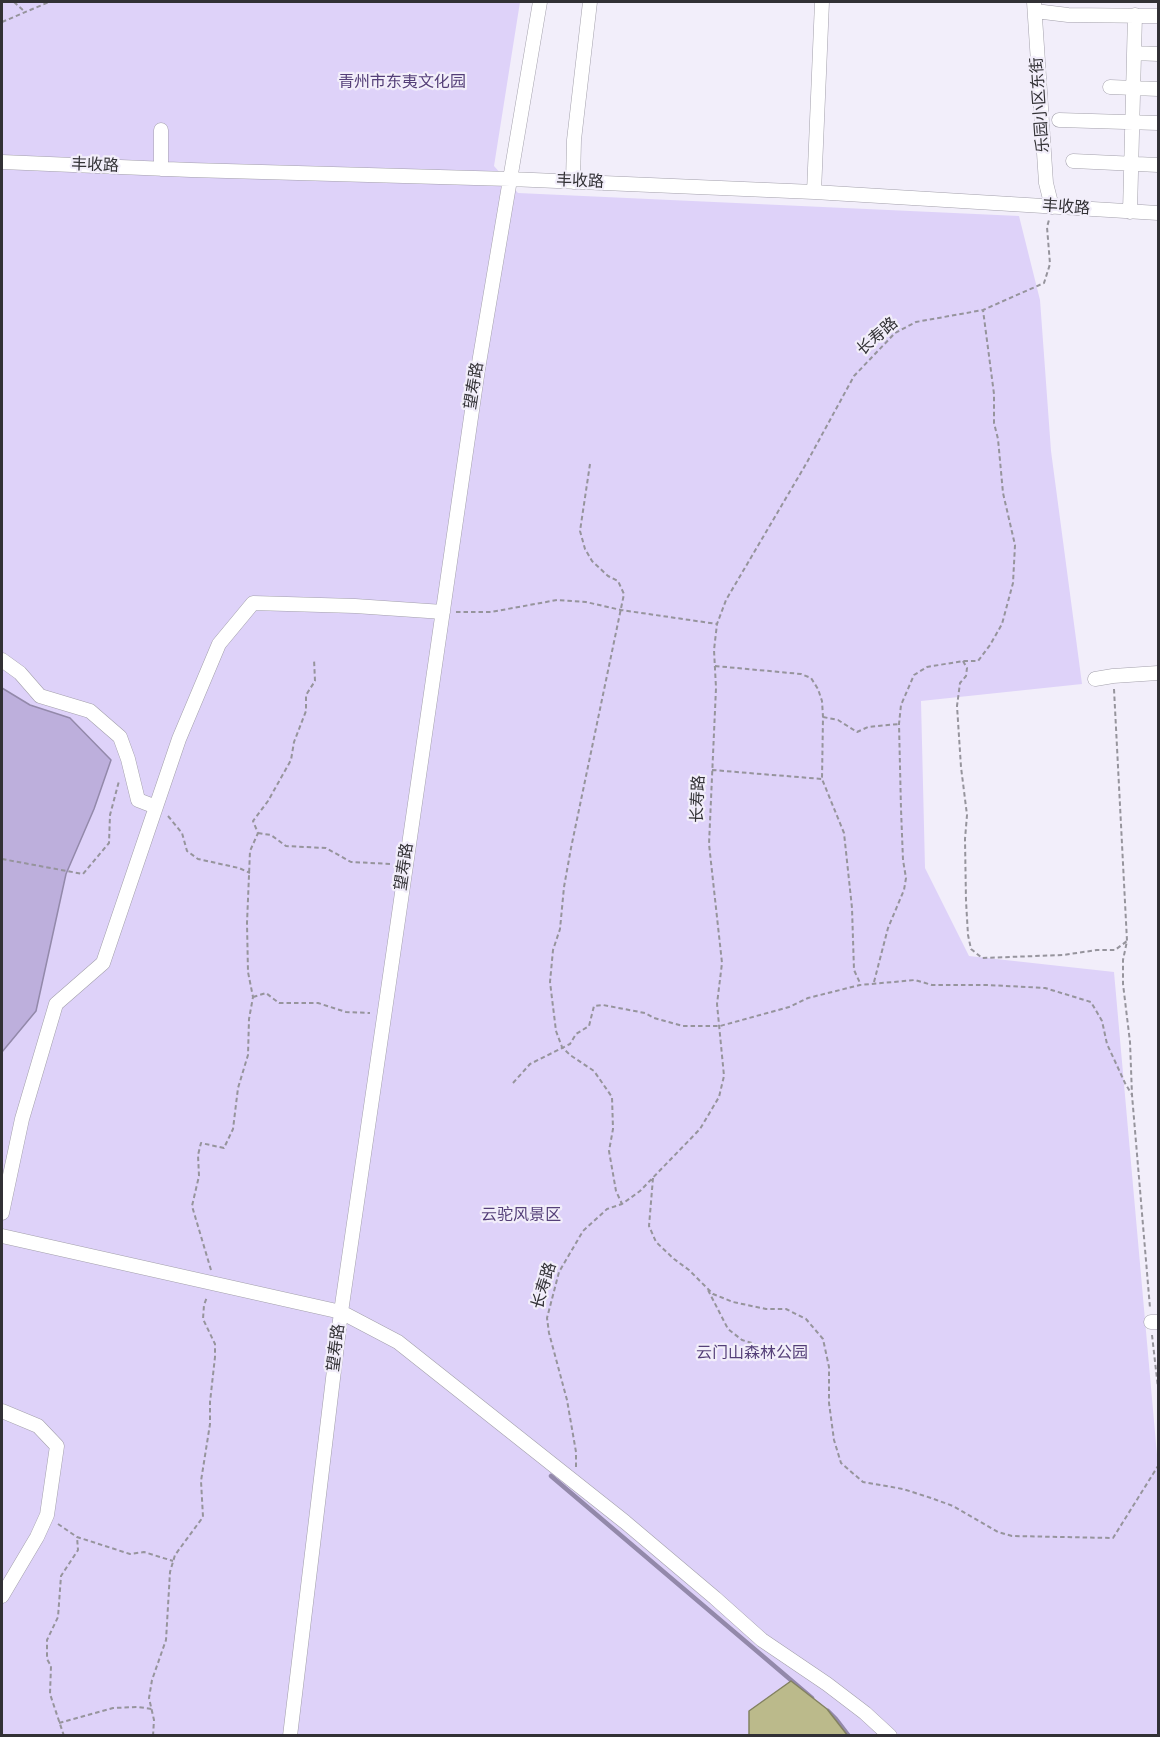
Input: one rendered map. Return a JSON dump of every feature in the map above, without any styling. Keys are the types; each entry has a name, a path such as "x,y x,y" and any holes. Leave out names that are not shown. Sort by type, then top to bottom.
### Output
{"street":[{"name":"望寿路","path":"290,1736 341,1312 478,369 540,2"},
{"path":"573,182 574,140 590,2"},
{"path":"814,192 822,2"},
{"path":"1034,6 1068,15 1158,16"},
{"name":"乐园小区东街","path":"1034,6 1046,183 1052,207"},
{"path":"1130,212 1135,15"},
{"path":"1134,53 1158,54"},
{"path":"1110,87 1158,89"},
{"path":"1059,120 1158,123"},
{"path":"161,130 161,169"},
{"path":"1072,161 1158,165"},
{"name":"丰收路","path":"2,162 814,192 1158,213"},
{"path":"2,1212 22,1119 56,1004 103,963 179,739 219,644 253,603 355,606 442,612"},
{"path":"2,660 20,673 40,696 90,711 120,737 138,800 156,807"},
{"path":"1095,679 1158,673"},
{"path":"2,1236 341,1312 398,1342 616,1515 689,1575 762,1640 827,1684 865,1713 890,1736"},
{"path":"2,1411 38,1426 57,1446 47,1515 2,1596"}],"path":[{"path":"14,2 25,12"},
{"path":"2,22 49,2"},
{"name":"长寿路","path":"571,1480 576,1469 573,1432 547,1318 559,1272 583,1231 607,1209 622,1204 653,1178 700,1129 719,1097 724,1076 717,1004 722,963 709,844 716,688 714,650 717,624 726,600 812,454 854,376 895,333 916,322 983,310 1044,284 1050,264 1047,227 1052,207"},
{"path":"874,982 888,928 904,890 906,878 903,860 899,724 901,705 914,675 927,667 963,660 978,662 994,638 1007,607 1013,583 1015,545 1003,493 998,439 994,423 994,394 983,310"},
{"path":"590,464 580,531 585,549 592,561 608,576 618,580 624,594 569,858 560,929 553,950 551,967 553,1016 562,1047 594,1071 612,1097 613,1129 609,1150 616,1191 622,1204"},
{"path":"442,612 491,612 557,600 586,602 621,610 717,624"},
{"path":"153,1736 152,1709 149,1698 152,1680 166,1640 168,1586 173,1561 203,1517 201,1481 210,1424 215,1344 203,1318 204,1305 214,1284 192,1206 199,1176 198,1155 201,1143 224,1148 233,1129 238,1088 248,1055 249,1019 253,997 247,952 250,851 258,833 253,821 268,801 291,760 294,742 306,711 306,695 315,681 314,659"},
{"path":"963,660 967,668 966,676 960,683 957,706 967,815 966,901 971,949 982,958 1063,955 1115,951 1127,942"},
{"path":"715,666 801,674 811,678 820,695 823,717 822,779 844,833 852,908 854,970 860,985"},
{"path":"1113,676 1127,942 1123,960 1123,984 1155,1322 1158,1388"},
{"path":"823,717 838,720 857,732 868,727 899,724"},
{"path":"2,859 83,874 109,843 110,815 121,774 128,759"},
{"path":"712,770 822,779"},
{"path":"156,807 172,820 182,833 187,851 198,859 239,868 250,873"},
{"path":"258,833 272,835 286,846 326,848 351,862 406,866"},
{"path":"513,1083 530,1064 570,1044 576,1034 590,1026 594,1006 603,1005 645,1013 654,1018 683,1026 720,1026 789,1007 808,998 860,985 915,980 932,985 1046,988 1091,1002 1102,1021 1107,1044 1132,1095"},
{"path":"253,997 267,993 279,1003 318,1003 346,1012 367,1012 384,1017"},
{"path":"653,1178 649,1226 656,1242 713,1294 733,1302 766,1309 786,1309 806,1319 823,1339 829,1367 829,1403 836,1448 841,1463 863,1482 903,1489 932,1498 953,1506 998,1532 1012,1536 1113,1538 1158,1466"},
{"path":"707,1287 728,1329 742,1340 755,1344"},
{"path":"47,1515 78,1537 130,1554 144,1552 173,1561"},
{"path":"64,1736 50,1694 51,1666 47,1659 47,1640 58,1617 61,1576 78,1550 78,1537"},
{"path":"59,1723 113,1708 152,1709"}],"green space":[{"name":"云驼风景区","path":"2,2 520,2 494,166 518,193 1019,216 1040,300 1051,451 1082,684 921,701 925,868 969,956 1114,972 1158,1466 1158,1735 2,1736"}],"shaded area":[{"path":"2,688 30,705 70,718 111,760 94,809 66,874 36,1011 2,1052"}],"building":[{"path":"791,1681 827,1709 848,1736 749,1736 749,1711"}],"waterway":[{"path":"551,1476 812,1698"},
{"path":"828,1711 849,1736"}],"park label":[{"name":"青州市东夷文化园","path":"402,83"},
{"name":"云门山森林公园","path":"752,1354"}]}
